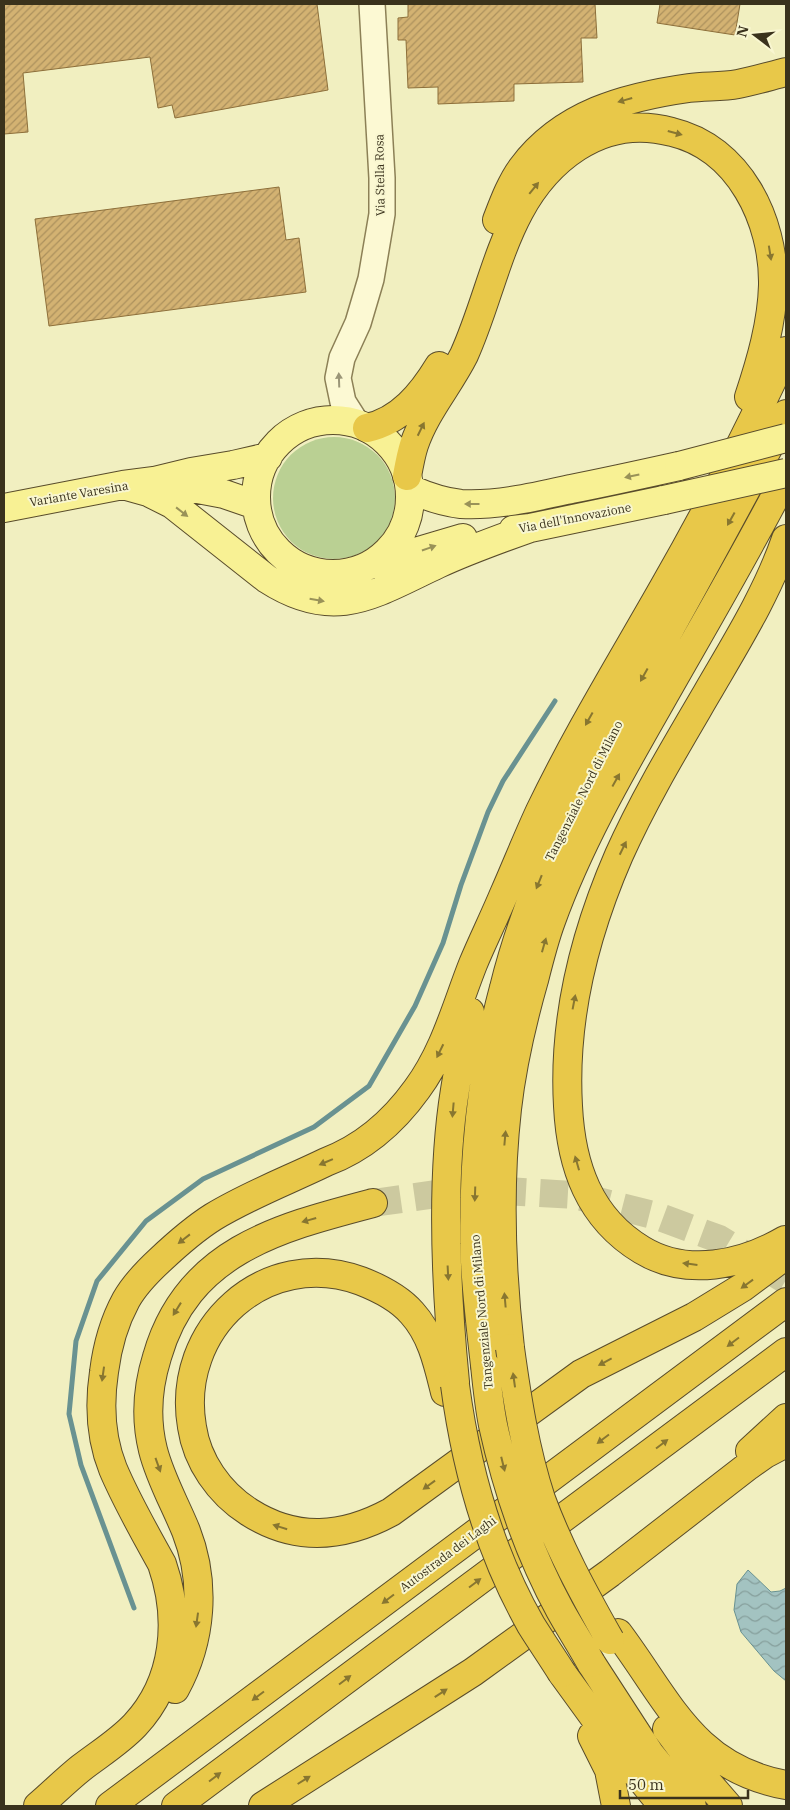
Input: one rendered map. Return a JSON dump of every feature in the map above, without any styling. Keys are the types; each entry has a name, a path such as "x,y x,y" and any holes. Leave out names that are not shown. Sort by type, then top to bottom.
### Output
{"highway":[{"path":"362,426 387,422 403,412 418,396 441,364 457,331 490,236 511,188 522,168 549,139 578,118 638,96 690,88 738,84 786,72"},
{"path":"408,482 414,445 463,357 480,314 505,239 516,215 527,198 563,156 590,139 605,133 633,127 681,134 710,149 722,158 733,169 749,193 767,236 772,269 772,285 766,340 743,413 723,462 688,526 665,585"},
{"path":"38,1806 81,1768 120,1738 147,1711 164,1680 172,1643 173,1611 168,1580 162,1564 113,1468 103,1428 101,1407 105,1363 116,1320 126,1300 134,1287 155,1264 176,1245 213,1217 341,1156 372,1137 391,1120 418,1089 436,1060 455,1016 473,964 521,852 563,765 665,585 745,436 786,351"},
{"name":"Tangenziale Nord di Milano","path":"692,1806 650,1754 591,1663 560,1609 539,1566 520,1520 492,1423 485,1365 475,1264 474,1208 478,1134 486,1071 504,986 538,883 564,824 595,765 737,508 786,414"},
{"name":"Tangenziale Nord di Milano","path":"728,1806 702,1776 657,1715 614,1636 574,1576 541,1498 528,1451 518,1403 510,1348 502,1247 503,1157 513,1067 526,1011 551,922 575,863 615,782 732,575 786,474"},
{"path":"786,539 768,586 657,780 620,853 594,925 578,986 572,1014 567,1069 568,1121 581,1176 601,1215 613,1229 629,1242 645,1252 664,1260 704,1266 740,1261 786,1240"},
{"path":"450,1389 447,1190 454,1100 470,1012 505,893"},
{"path":"46,1806 129,1743 152,1721 163,1708 180,1680 192,1646 199,1598 195,1563 186,1532 158,1465 148,1419 149,1385 159,1348 175,1313 196,1284 232,1254 262,1238 304,1221 373,1203"},
{"path":"663,1806 557,1675 546,1669 531,1624 500,1560 479,1502 466,1451 450,1389 430,1342 412,1313 402,1304 374,1286 357,1280 342,1276 305,1274 288,1276 269,1282 234,1305 219,1320 206,1338 191,1379 189,1414 196,1448 221,1489 243,1509 271,1524 301,1532 337,1532 358,1528 391,1512 581,1374 708,1309 743,1287 786,1255"},
{"name":"Autostrada dei Laghi","path":"110,1806 786,1302"},
{"path":"176,1806 786,1352"},
{"path":"676,1520 786,1418"},
{"path":"263,1806 473,1672 610,1573 676,1520 754,1462 786,1443"},
{"path":"614,1636 698,1742 711,1753 740,1771 756,1778 786,1785"},
{"path":"557,1675 604,1756 612,1782 616,1806"}],"main road":[{"path":"330,420 362,426 378,434 391,447 402,463 408,482 409,509 403,529 388,551 366,567 353,572 340,574 313,572 300,567 278,552 258,518 256,505 258,480 268,457 284,438 306,425 330,420"},
{"path":"408,482 428,497 443,501 482,504 536,497 679,466 786,438"},
{"name":"Variante Varesina","path":"4,508 123,485 154,481 268,457"},
{"name":"Via dell'Innovazione","path":"366,567 478,535 530,528 786,474"},
{"name":"Variante Varesina","path":"154,481 224,494 256,505"},
{"path":"123,485 148,492 172,504 267,579 282,588 300,596 321,601 340,602 362,598 476,547 530,528"}],"street":[{"name":"Via Stella Rosa","path":"362,426 343,402 338,378 342,358 358,323 371,279 382,214 382,178 372,4"},
{"path":"690,88 763,67 786,58"}],"green space":[{"path":"334,437 358,441 377,455 391,474 395,498 391,522 377,541 358,555 334,559 310,555 291,541 277,522 273,498 277,474 291,455 310,441"}],"water":[{"path":"748,1570 771,1592 786,1588 786,1681 774,1671 741,1632 734,1610 737,1584"}],"building":[{"path":"4,4 317,4 328,90 175,118 172,105 158,108 150,57 23,73 28,132 4,134"},
{"path":"408,4 595,4 597,38 581,38 583,82 514,84 514,101 438,104 438,87 408,88 406,40 398,40 398,18 408,17"},
{"path":"660,4 740,4 735,35 657,23"},
{"path":"279,187 286,240 299,238 306,292 49,326 35,219"}],"waterway":[{"path":"134,1608 81,1465 69,1414 76,1341 97,1281 146,1221 203,1179 314,1127 369,1086 415,1006 443,943 461,885 488,812 503,781 555,701"}],"tunnel":[{"path":"373,1203 472,1189 574,1195 657,1216 719,1239 786,1280"}]}
